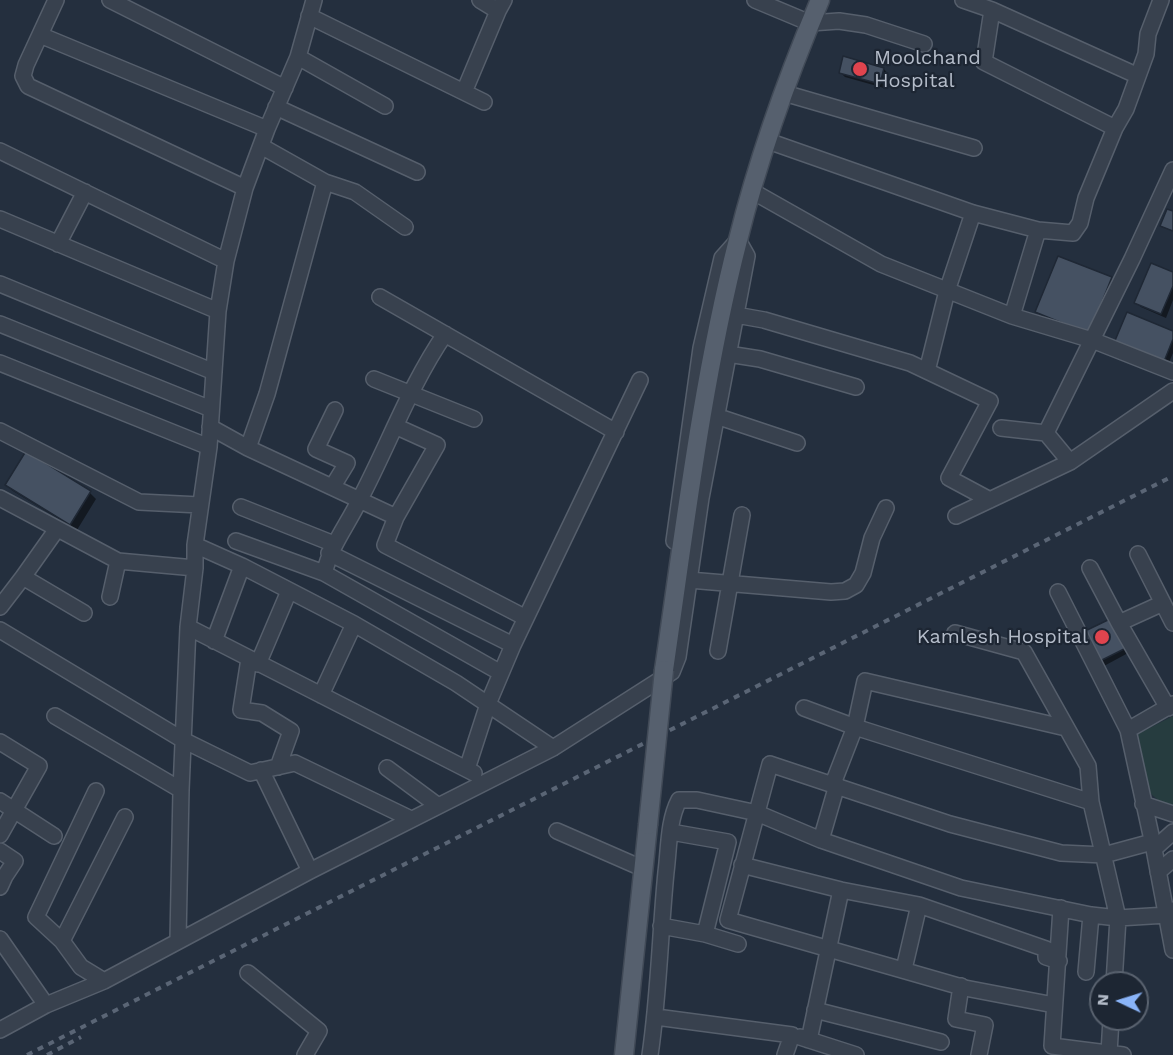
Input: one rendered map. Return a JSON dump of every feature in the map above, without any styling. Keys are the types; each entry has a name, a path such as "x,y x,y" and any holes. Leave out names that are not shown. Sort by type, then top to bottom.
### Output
{"main road":[{"path":"624,1055 662,674 713,354 738,240 752,191 784,93 820,0"}],"street":[{"path":"56,0 26,65 23,76 28,86 245,188"},
{"path":"110,0 285,88"},
{"path":"178,940 181,790 189,627 195,545 209,447 218,311 226,261 245,188 298,57 314,0"},
{"path":"464,92 501,6 480,0"},
{"path":"755,0 810,23 839,21 866,25 924,44"},
{"path":"963,0 992,10 1136,75"},
{"path":"768,141 973,213 1038,230 1073,233 1080,223 1086,198 1115,128 1126,109 1136,75 1146,54 1148,34 1161,0"},
{"path":"992,10 984,62 1115,128"},
{"path":"309,16 484,102"},
{"path":"40,35 267,129"},
{"path":"298,57 386,106"},
{"path":"784,93 974,148"},
{"path":"276,107 417,172"},
{"path":"261,146 325,182 355,192 405,227"},
{"path":"0,151 226,261"},
{"path":"1046,433 1173,170"},
{"path":"248,448 267,394 325,182"},
{"path":"752,191 881,264 1012,316 1092,340 1173,372"},
{"path":"58,244 85,192"},
{"path":"927,371 947,291 973,213"},
{"path":"0,219 218,311"},
{"path":"1012,316 1038,230"},
{"path":"0,1030 46,1005 104,981 310,870 553,748 662,674 672,672 678,657 701,498 747,256 738,240"},
{"path":"0,284 214,372"},
{"path":"380,297 616,432"},
{"path":"736,315 764,320 910,363 990,401 949,478 990,500"},
{"path":"0,324 211,410"},
{"path":"324,573 332,548 360,500 426,361 445,334"},
{"path":"728,354 760,359 856,387"},
{"path":"0,363 209,447"},
{"path":"374,379 474,419"},
{"path":"466,769 488,704 513,645 640,380"},
{"path":"956,516 1071,462 1173,391"},
{"path":"333,486 347,463 316,449 335,410"},
{"path":"716,416 797,443"},
{"path":"395,426 437,445 396,517 385,545 526,618"},
{"path":"210,427 248,448 396,517"},
{"path":"1001,428 1046,433 1071,462"},
{"path":"0,431 139,502 201,505"},
{"path":"0,498 118,561 195,568"},
{"path":"241,507 332,548 513,645"},
{"path":"688,580 831,592 845,591 856,585 863,573 872,538 885,508"},
{"path":"718,651 742,515"},
{"path":"0,607 57,529"},
{"path":"236,541 324,573 501,673"},
{"path":"195,545 242,566 354,624 456,683 553,748"},
{"path":"1138,554 1173,623"},
{"path":"110,597 118,561"},
{"path":"214,641 242,566"},
{"path":"1090,568 1119,623 1170,706 1128,730"},
{"path":"23,578 84,613"},
{"path":"278,767 291,730 262,713 241,710 254,661 289,591"},
{"path":"1058,592 1128,730 1158,872 1170,912 1173,950"},
{"path":"1119,623 1163,603"},
{"path":"321,695 354,624"},
{"path":"189,627 488,780"},
{"path":"0,630 183,740 250,773 295,763 411,819"},
{"path":"955,633 1024,652 1088,766 1091,802 1118,918 1114,971"},
{"path":"821,840 837,785 834,781 855,727 865,681 1066,728"},
{"path":"804,708 855,727 1091,802"},
{"path":"55,716 181,790"},
{"path":"0,742 39,766 0,835"},
{"path":"1054,1005 961,986 728,920 770,764 950,824 1061,853 1104,855 1153,846 1173,832"},
{"path":"387,768 437,805"},
{"path":"261,770 310,870"},
{"path":"96,791 36,917 62,941 81,967 104,981"},
{"path":"650,1055 656,1017 661,926 671,832 679,800 697,800 757,813 821,840 961,888 1091,915 1118,918 1170,912"},
{"path":"0,801 54,836"},
{"path":"1143,804 1173,814"},
{"path":"62,941 124,817"},
{"path":"557,831 644,869"},
{"path":"671,832 728,842 705,934"},
{"path":"0,851 15,861 0,887"},
{"path":"1158,872 1173,859"},
{"path":"742,866 841,890 919,905 1046,949 1046,957 1059,961"},
{"path":"809,1040 841,890"},
{"path":"904,969 919,905"},
{"path":"1061,908 1052,1046 1116,1054 1113,1031"},
{"path":"1086,972 1091,915"},
{"path":"661,926 705,934 738,944"},
{"path":"0,939 46,1005"},
{"path":"248,973 319,1031 305,1055"},
{"path":"961,986 956,1019 985,1025 979,1055"},
{"path":"815,1011 941,1042"},
{"path":"656,1017 792,1035 855,1055"},
{"path":"785,1055 792,1035"}],"green space":[{"path":"1173,716 1173,805 1159,801 1149,792 1138,734"}],"building":[{"path":"843,56 884,68 880,84 839,73"},
{"path":"1167,209 1173,211 1173,231 1160,226"},
{"path":"1058,256 1112,277 1089,334 1035,312"},
{"path":"1151,263 1173,272 1173,286 1161,314 1134,303"},
{"path":"1127,312 1173,331 1173,339 1163,364 1114,343"},
{"path":"26,451 91,491 70,525 5,485"},
{"path":"1112,618 1126,648 1098,662 1083,632"}],"railway":[{"path":"27,1055 1173,476"},
{"path":"47,1055 81,1037"}],"place":[{"name":"Moolchand Hospital","path":"860,69"},
{"name":"Kamlesh Hospital","path":"1102,637"}]}
